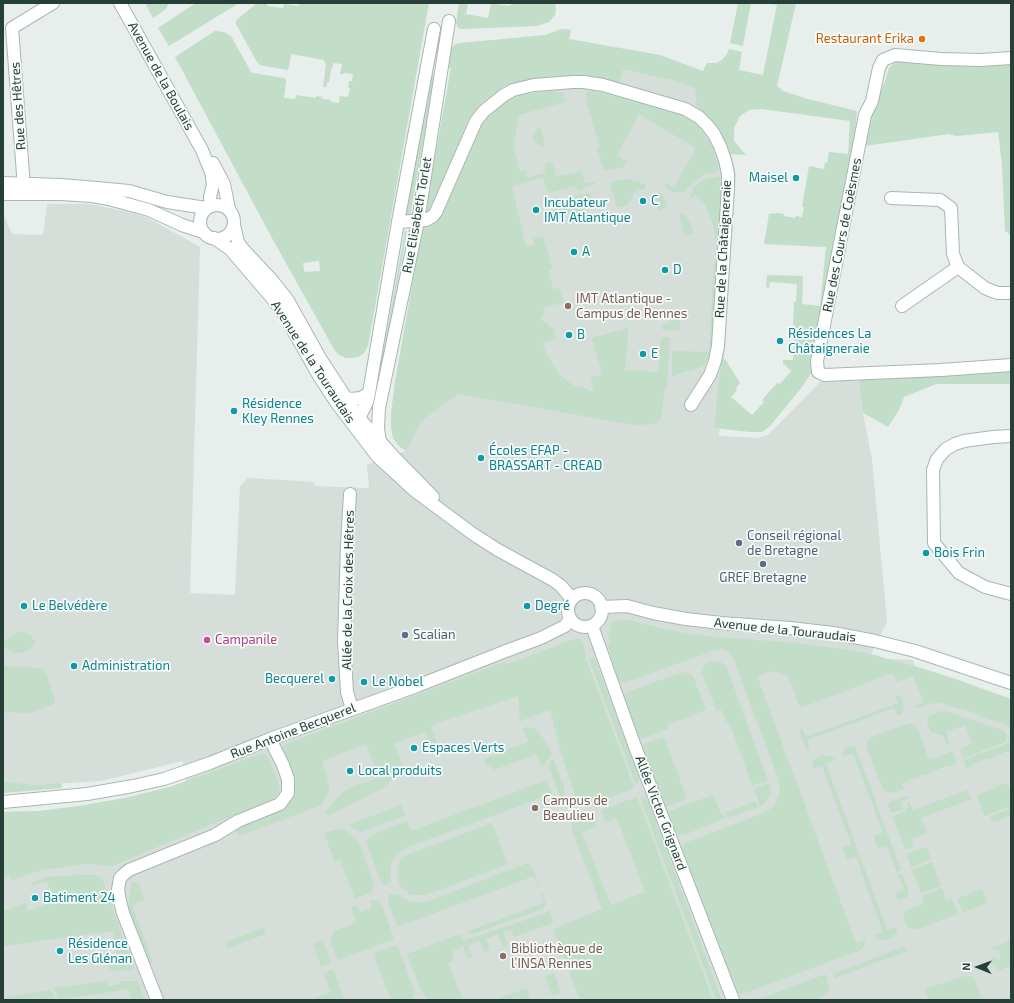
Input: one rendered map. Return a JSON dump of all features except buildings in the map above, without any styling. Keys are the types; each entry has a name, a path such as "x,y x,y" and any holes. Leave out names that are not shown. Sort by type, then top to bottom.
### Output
{"street":[{"name":"Rue des Hêtres","path":"23,184 12,28 53,3"},
{"name":"Avenue de la Boulais","path":"120,3 202,150 211,172 213,184 208,207"},
{"name":"Rue Elisabeth Torlet","path":"380,442 378,428 379,408 418,221 449,21"},
{"name":"Rue Elisabeth Torlet","path":"359,418 362,409 367,402 369,393 398,222 434,29"},
{"name":"Rue des Cours de Coësmes","path":"1011,58 941,60 895,55 884,60 879,68 872,101 865,116 817,361 818,372 824,375 941,370 1011,365"},
{"name":"Rue de la Châtaigneraie","path":"398,222 426,220 433,216 476,121 484,111 504,95 513,90 534,85 584,82 603,85 684,109 699,117 710,130 720,146 728,174 728,187 718,346 710,375 691,405"},
{"name":"Avenue de la Boulais","path":"202,150 215,165 224,184 229,209"},
{"path":"3,183 93,187 129,191 167,202 208,207 220,205 229,209 234,219 234,224 227,236 221,238 209,235 201,228 200,217 208,207"},
{"name":"Avenue de la Touraudais","path":"3,194 61,194 92,196 109,199 149,210 209,235 230,249 272,298 285,316 336,402 377,456 415,491 473,534 486,543 562,586 572,599"},
{"path":"891,198 940,200 950,208 953,254 958,267 992,291 998,293 1011,293"},
{"name":"Avenue de la Touraudais","path":"234,224 238,242 271,279 286,299 320,358 359,418 450,516"},
{"path":"902,306 958,267"},
{"path":"325,385 332,390 348,412 354,416 366,419 375,415 379,408"},
{"path":"346,398 358,399 369,393"},
{"path":"359,418 361,436"},
{"path":"1011,436 964,441 946,449 937,459 934,470 934,543 959,573 985,587 1011,594"},
{"name":"Allée de la Croix des Hêtres","path":"350,494 344,642 347,692 352,709"},
{"path":"580,594 591,594 597,599 601,607 601,616 592,626 580,627 576,625 570,619 568,614 569,603 580,594"},
{"name":"Avenue de la Touraudais","path":"601,607 627,606 653,613 686,619 790,628 861,638 915,651 1011,683"},
{"name":"Rue Antoine Becquerel","path":"3,802 87,794 164,779 541,638 564,626 570,619"},
{"name":"Allée Victor Grignard","path":"592,626 642,765 733,1000"},
{"path":"157,1000 123,913 118,890 120,878 129,870 215,835 238,821 280,804 288,793 288,778 270,739"}],"shaded area":[{"path":"562,42 734,89 731,153 736,174 719,436 758,438 768,435 822,380 859,381 863,413 872,460 887,622 871,654 888,659 913,660 915,666 957,679 1011,699 1011,1000 3,1000 3,812 39,811 79,806 125,798 170,787 186,781 183,761 101,781 35,785 3,781 3,213 12,234 43,235 47,204 89,204 128,212 148,218 200,247 190,593 235,595 240,486 248,478 313,482 315,486 369,488 367,465 406,451 399,446 393,438 391,414 395,382 451,67"}],"green space":[{"path":"145,3 169,3 166,9 153,18"},
{"path":"196,3 239,3 169,46 158,28"},
{"path":"257,3 267,3 267,6 283,8 284,4 299,6 299,3 429,3 368,346 364,353 358,357 346,358 339,355 335,351 272,238 175,57 215,31 224,32 231,36 251,72 284,78 286,80 284,98 295,99 296,95 316,98 317,96 322,97 322,99 331,100 331,102 339,103 340,96 348,97 350,89 348,88 349,81 352,81 353,74 340,74 342,64 333,63 329,82 327,82 326,87 323,87 326,65 324,60 291,54 289,68 287,70 260,65 257,62 236,24 236,21","holes":["319,261 320,271 304,272 303,263"]},
{"path":"459,3 468,3 466,14 488,18 491,3 508,6 513,3 555,3 556,11 555,15 549,22 537,26 462,29 458,28 456,23"},
{"path":"738,3 751,3 742,46 730,43"},
{"path":"767,3 796,3 777,86 783,91 808,99 857,111 854,143 814,369 799,391 770,426 762,432 750,432 714,428 722,360 725,359 740,383 736,388 737,390 731,397 752,415 764,402 762,400 777,383 780,384 791,371 783,363 783,360 793,360 795,325 793,325 794,302 796,302 797,284 770,282 769,288 766,287 767,275 803,276 802,304 820,306 826,247 764,244 769,214 778,213 795,218 796,216 802,217 804,207 802,207 809,166 824,169 829,152 848,154 850,121 762,109 749,110 740,116 734,128 734,141 746,155 730,154 719,130 697,106 695,88 673,80 623,69 619,82 594,76 535,79 504,86 482,102 467,121 457,150 440,190 429,212 425,214 451,68 446,67 449,52 454,45 460,43 545,35 565,29 571,30 569,39 660,55 703,71 707,63 716,63 722,60 729,49 742,52 739,70 763,75 777,5"},
{"path":"895,62 1011,62 1011,235 1005,231 1002,164 998,132 956,136 949,134 865,146 870,115 884,84 889,68"},
{"path":"431,75 435,76 410,216 406,215"},
{"path":"591,90 679,114 693,122 703,132 713,147 719,171 705,174 695,181 683,193 672,192 665,187 665,182 674,188 696,148 639,114 617,155 627,162 624,167 604,171 597,149 600,147 585,97 587,92"},
{"path":"550,91 563,93 565,102 519,115 513,145 520,171 526,170 527,178 545,173 545,164 552,162 556,177 582,171 585,184 594,182 596,184 578,190 576,186 548,193 543,177 512,186 526,247 535,244 533,239 543,236 552,268 548,270 553,289 559,288 564,302 543,308 544,311 541,319 548,324 549,328 553,327 556,339 543,343 547,356 549,356 552,364 561,376 567,381 575,386 589,389 589,391 594,391 590,378 602,374 592,338 627,328 628,333 625,370 659,372 661,337 670,338 667,384 664,393 661,418 655,424 635,425 458,394 421,421 406,451 399,446 393,438 391,414 395,382 422,230 434,223 452,188 475,132 487,113 502,103 521,95"},
{"path":"541,128 545,147 534,142 533,138 537,129"},
{"path":"720,176 721,188 719,218 715,248 715,233 705,204 695,195 689,199 694,187 705,180"},
{"path":"626,179 637,181 646,185 645,188 641,190 637,188 627,205 617,208 610,183"},
{"path":"590,192 593,206 555,218 551,204"},
{"path":"658,192 661,193 665,199 667,208 658,211 655,197"},
{"path":"684,214 690,222 693,233 685,236 679,215"},
{"path":"405,231 407,231 379,386 377,386"},
{"path":"714,263 718,263 712,351 707,361 701,366 672,377 672,351 709,352"},
{"path":"678,309 681,310 679,331 663,330 661,326 672,319"},
{"path":"1011,367 1010,384 936,384 904,397 899,410 888,427 863,413 859,381 865,377"},
{"path":"620,619 630,620 668,630 704,636 796,643 851,650 924,669 1011,699 1011,727 974,713 940,703 933,703 918,708 915,706 924,703 913,676 897,682 893,673 800,708 788,676 772,671 757,676 856,943 865,940 865,944 861,950 745,993 739,994 735,991 681,849 685,843 769,810 775,804 780,790 778,778 733,658 729,652 722,649 715,650 624,683 619,683 608,645 611,643 608,635 611,624"},
{"path":"17,632 24,632 32,637 35,643 30,649 18,653 11,652 3,646 4,642"},
{"path":"577,638 581,639 582,641 586,659 634,787 632,789 589,805 576,798 561,753 550,710 520,721 518,696 431,725 440,752 434,754 426,732 394,743 402,765 398,766 400,772 383,788 330,815 326,814 326,811 345,791 352,787 379,778 366,744 322,761 329,790 322,805 242,835 238,835 235,831 235,829 294,790 293,779 282,752 283,747 286,744 504,662 508,664"},
{"path":"594,657 638,775 639,781 636,785 589,659"},
{"path":"712,661 721,662 727,668 768,781 752,785 729,722 726,722 722,710 717,711 702,674 705,664"},
{"path":"3,666 42,668 45,671 54,697 54,704 29,713 3,712"},
{"path":"685,672 693,676 706,710 667,725 668,729 644,738 639,737 624,699 625,694"},
{"path":"895,695 900,697 904,706 903,711 899,716 894,708 807,740 810,749 806,749 800,733 801,729 806,737 898,703"},
{"path":"941,711 1004,731 1007,735 1006,740 1005,742 963,758 960,749 972,744 965,725 946,732 950,744 946,745 943,735 931,732 927,718"},
{"path":"910,723 917,727 929,760 953,751 957,763 951,766 945,766 945,768 939,768 939,770 932,771 933,773 926,773 927,775 920,775 921,777 908,780 902,784 904,789 893,793 887,792 881,785 867,748 868,740 871,737"},
{"path":"529,727 537,730 552,754 542,768 537,754 493,770 491,764 486,766 484,759 528,742 523,728"},
{"path":"664,737 687,799 665,807 643,749 643,745 646,743"},
{"path":"1011,742 1011,750 1009,750 1009,752 997,754 997,756 990,757 991,759 978,761 979,763 972,763 972,766 966,768 964,760"},
{"path":"854,746 856,749 901,870 897,872 887,846 878,849 874,836 883,833 853,753 844,757 843,753 845,748"},
{"path":"263,753 270,760 279,785 280,790 273,799 112,866 88,864 78,865 41,870 12,880 10,875 3,877 3,812 39,811 125,798 170,787"},
{"path":"824,755 831,756 835,760 826,764 887,930 897,927 895,936 884,941 878,940 874,936 883,932 856,857 847,860 842,848 851,844 822,766 813,769 812,765 814,760"},
{"path":"553,758 564,787 562,802 548,765"},
{"path":"547,780 552,794 403,850 392,862 390,872 391,880 389,883 384,885 381,882 367,845 367,840 372,835 407,821 411,831"},
{"path":"3,781 35,785 61,783 62,788 3,793"},
{"path":"770,783 771,791 769,796 765,803 760,806 754,788"},
{"path":"1007,783 1011,791 1011,806 984,816 977,795"},
{"path":"967,790 971,799 921,818 927,833 911,839 914,847 907,849 905,848 892,817 905,811 906,808 909,807 907,803 909,802 913,810"},
{"path":"713,795 721,815 723,814 725,818 684,835 680,835 674,831 667,812"},
{"path":"907,795 908,798 900,802 903,809 891,813 888,805 889,802"},
{"path":"637,797 713,1000 580,1000 553,929 602,909 573,832 572,824 574,821 592,814 596,826 582,832 611,905 645,892 617,818 606,823 601,810"},
{"path":"640,797 645,798 649,803 722,1000 716,1000"},
{"path":"756,801 758,807 727,818 725,813"},
{"path":"401,805 405,816 360,832 348,825"},
{"path":"1011,809 1011,816 1006,816 1006,818 999,819 1000,821 992,821 990,816"},
{"path":"492,823 508,864 426,895 410,894 400,885 397,876 398,867 401,860 407,855"},
{"path":"340,828 357,840 361,847 374,885 372,892 355,899 340,860 335,862 324,833"},
{"path":"926,847 931,859 911,867 907,854"},
{"path":"932,862 941,886 921,893 912,870"},
{"path":"528,863 535,873 539,888 534,876 397,927 388,901 389,895 391,894 399,895 414,902 426,902"},
{"path":"902,874 909,893 906,898 900,900 897,898 895,893 904,890 898,875"},
{"path":"96,875 103,880 134,970 112,971 109,969 106,957 117,955 113,931 3,946 3,911 26,903 28,911 53,902 54,905 56,905 47,881 33,886 31,883 48,877"},
{"path":"136,882 139,884 144,900 132,905 153,962 147,964 128,911 131,883"},
{"path":"942,888 946,901 952,899 958,914 917,929 908,928 904,918 905,912 909,909 924,904 922,896"},
{"path":"982,888 988,903 963,912 957,898 958,897 959,899 964,895 965,897 970,892 971,894 976,890 977,892"},
{"path":"540,892 542,893 546,904 542,909 473,934 469,933 468,931 544,903"},
{"path":"377,900 381,903 394,939 338,960 331,943 331,938 334,932 357,922 351,908 357,905 360,912 372,908 370,901"},
{"path":"549,910 553,923 514,937 511,930 503,932 508,945 503,947 498,934 486,939 490,951 485,953 480,941 468,946 473,957 468,959 463,947 453,951 452,956 454,960 448,963 463,1000 428,1000 421,990 407,954 460,934 463,941 543,914"},
{"path":"263,928 266,934 228,948 226,942"},
{"path":"323,940 331,963 321,967 313,944"},
{"path":"1011,941 1011,965 998,971 995,963 989,965 988,963 994,957 998,961 1001,959 999,951 991,948"},
{"path":"394,946 398,947 415,992 412,1000 391,1000 374,955 374,953"},
{"path":"905,946 907,951 835,978 833,974"},
{"path":"333,969 345,1000 310,1000 331,992 324,973"},
{"path":"554,973 561,993 552,996 545,976"},
{"path":"826,974 830,992 815,1000 757,1000"},
{"path":"965,976 972,977 975,981 982,1000 930,1000 928,998 925,989"},
{"path":"107,981 108,986 120,984 120,981 138,981 144,1000 131,1000 128,989 59,1000 54,988"},
{"path":"527,988 531,1000 494,1000"},
{"path":"51,990 54,1000 3,1000 3,998"}],"place":[{"name":"Restaurant Erika","path":"922,39"},
{"name":"Maisel","path":"796,178"},
{"name":"C","path":"643,201"},
{"name":"Incubateur IMT Atlantique","path":"536,210"},
{"name":"A","path":"574,252"},
{"name":"D","path":"665,270"},
{"name":"IMT Atlantique - Campus de Rennes","path":"568,306"},
{"name":"B","path":"569,335"},
{"name":"Résidences La Châtaigneraie","path":"780,341"},
{"name":"E","path":"643,354"},
{"name":"Résidence Kley Rennes","path":"234,411"},
{"name":"Écoles EFAP - BRASSART - CREAD","path":"481,458"},
{"name":"Conseil régional de Bretagne","path":"739,543"},
{"name":"Bois Frin","path":"926,553"},
{"name":"GREF Bretagne","path":"763,564"},
{"name":"Le Belvédère","path":"24,606"},
{"name":"Degré","path":"527,606"},
{"name":"Scalian","path":"405,635"},
{"name":"Campanile","path":"207,640"},
{"name":"Administration","path":"74,666"},
{"name":"Becquerel","path":"332,679"},
{"name":"Le Nobel","path":"364,682"},
{"name":"Espaces Verts","path":"414,748"},
{"name":"Local produits","path":"350,771"},
{"name":"Campus de Beaulieu","path":"535,808"},
{"name":"Batiment 24","path":"35,898"},
{"name":"Résidence Les Glénan","path":"60,951"},
{"name":"Bibliothèque de l’INSA Rennes","path":"503,956"}]}
